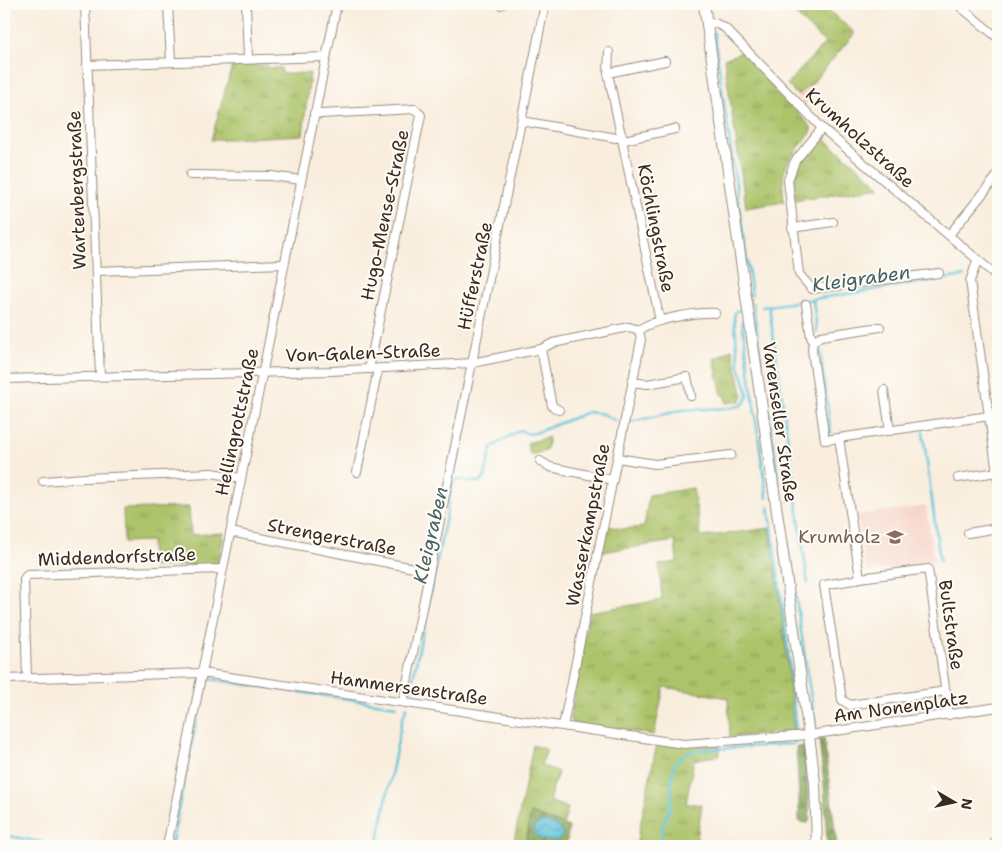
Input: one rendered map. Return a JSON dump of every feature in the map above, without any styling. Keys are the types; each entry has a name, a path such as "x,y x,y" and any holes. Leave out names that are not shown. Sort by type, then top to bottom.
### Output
{"main road":[{"name":"Varenseller Straße","path":"704,4 809,735 815,783 817,846"}],"street":[{"name":"Wartenbergstraße","path":"85,4 100,376"},
{"path":"168,4 171,62"},
{"path":"246,4 248,59"},
{"name":"Hellingrottstraße","path":"167,846 337,4"},
{"name":"Hüfferstraße","path":"403,702 522,121 544,4"},
{"path":"957,4 998,38"},
{"name":"Krumholzstraße","path":"706,24 715,23 725,28 822,128 998,276"},
{"name":"Köchlingstraße","path":"609,52 608,72 660,321"},
{"path":"87,65 326,57"},
{"path":"608,72 665,61"},
{"name":"Hugo-Mense-Straße","path":"314,113 415,110 420,115 368,369"},
{"path":"522,121 616,138 675,129"},
{"path":"822,128 790,171 788,188 799,274 812,289 939,273"},
{"path":"190,175 271,176 301,180"},
{"path":"949,235 998,175"},
{"path":"792,228 833,222"},
{"path":"958,478 998,476 970,281 978,260"},
{"path":"96,271 284,264"},
{"path":"806,304 813,341 812,350 825,440 989,416"},
{"name":"Von-Galen-Straße","path":"4,379 378,369 472,363 541,349 552,343 629,327 639,330 660,321 704,312 715,313"},
{"path":"813,341 820,336 880,327"},
{"name":"Wasserkampstraße","path":"563,726 641,340 639,330"},
{"path":"541,349 552,406 558,410"},
{"path":"357,472 378,369"},
{"path":"632,382 647,384 687,377 691,396"},
{"path":"884,390 890,431"},
{"path":"839,438 860,578 824,585 842,700 850,705 946,691"},
{"path":"617,458 655,464 731,455"},
{"path":"540,461 550,467 613,480"},
{"path":"43,481 212,473 241,478"},
{"path":"968,532 998,528"},
{"name":"Strengerstraße","path":"230,532 429,571"},
{"name":"Middendorfstraße","path":"28,678 24,579 27,575 222,569"},
{"name":"Bultstraße","path":"860,578 928,569 949,715"},
{"name":"Hammersenstraße","path":"4,679 202,673 684,744 809,735"},
{"name":"Am Nonenplatz","path":"809,735 998,707"}],"shaded area":[{"path":"809,85 817,93 805,104 797,95"},
{"name":"Krumholz","path":"926,506 934,559 932,563 866,573 857,515"}],"green space":[{"path":"785,4 821,4 855,33 810,86 797,95 787,84 825,43"},
{"path":"742,52 811,127 811,133 791,158 784,171 784,202 746,208 724,59"},
{"path":"267,65 268,68 281,68 282,74 310,73 303,135 211,140 232,66"},
{"path":"819,139 825,139 881,187 795,200 796,173 802,160"},
{"path":"732,349 743,397 740,401 726,403 725,396 722,395 714,359"},
{"path":"549,437 546,451 530,455 527,443"},
{"path":"693,488 701,537 770,528 786,649 794,732 730,737 728,698 664,687 654,735 573,723 570,718 589,612 662,600 659,565 677,562 675,541 601,552 607,526 622,529 644,527 649,495"},
{"path":"189,507 191,535 224,533 218,564 152,567 151,541 124,542 123,509"},
{"path":"824,738 837,846 827,846 824,783 819,739"},
{"path":"657,743 719,745 720,755 694,760 686,804 702,804 696,846 636,846"},
{"path":"533,745 547,750 541,765 558,772 549,801 568,808 563,825 532,813 526,841 542,846 513,846"},
{"path":"804,746 810,819 808,823 799,822 796,747"},
{"path":"531,813 569,827 566,846 542,846 526,841"}],"water":[{"path":"541,822 550,823 559,828 563,833 560,839 547,841 539,838 534,831 534,826"}],"waterway":[{"path":"714,33 752,296"},
{"name":"Kleigraben","path":"762,307 964,276"},
{"path":"813,299 817,332"},
{"path":"753,303 762,368"},
{"path":"769,306 808,583"},
{"name":"Kleigraben","path":"631,422 682,410 729,408 740,406 745,402 748,396 739,366 734,317 736,311 742,310"},
{"path":"742,321 767,498"},
{"path":"819,344 831,433"},
{"path":"764,379 781,502"},
{"name":"Kleigraben","path":"409,698 453,482 456,480 479,482 484,479 492,447 520,430 528,434 535,433 588,412 603,414 616,421"},
{"path":"923,432 940,561"},
{"path":"769,507 788,648 796,731"},
{"path":"783,513 815,724"},
{"name":"Kleigraben","path":"171,846 205,680 397,706"},
{"name":"Kleigraben","path":"377,846 402,720 407,707"},
{"path":"662,846 662,829 670,807 673,772 679,759 697,750 792,744 796,742"},
{"name":"Kleigraben","path":"4,839 4,835 61,846"}],"place":[{"name":"Krumholz","path":"895,537"}]}
